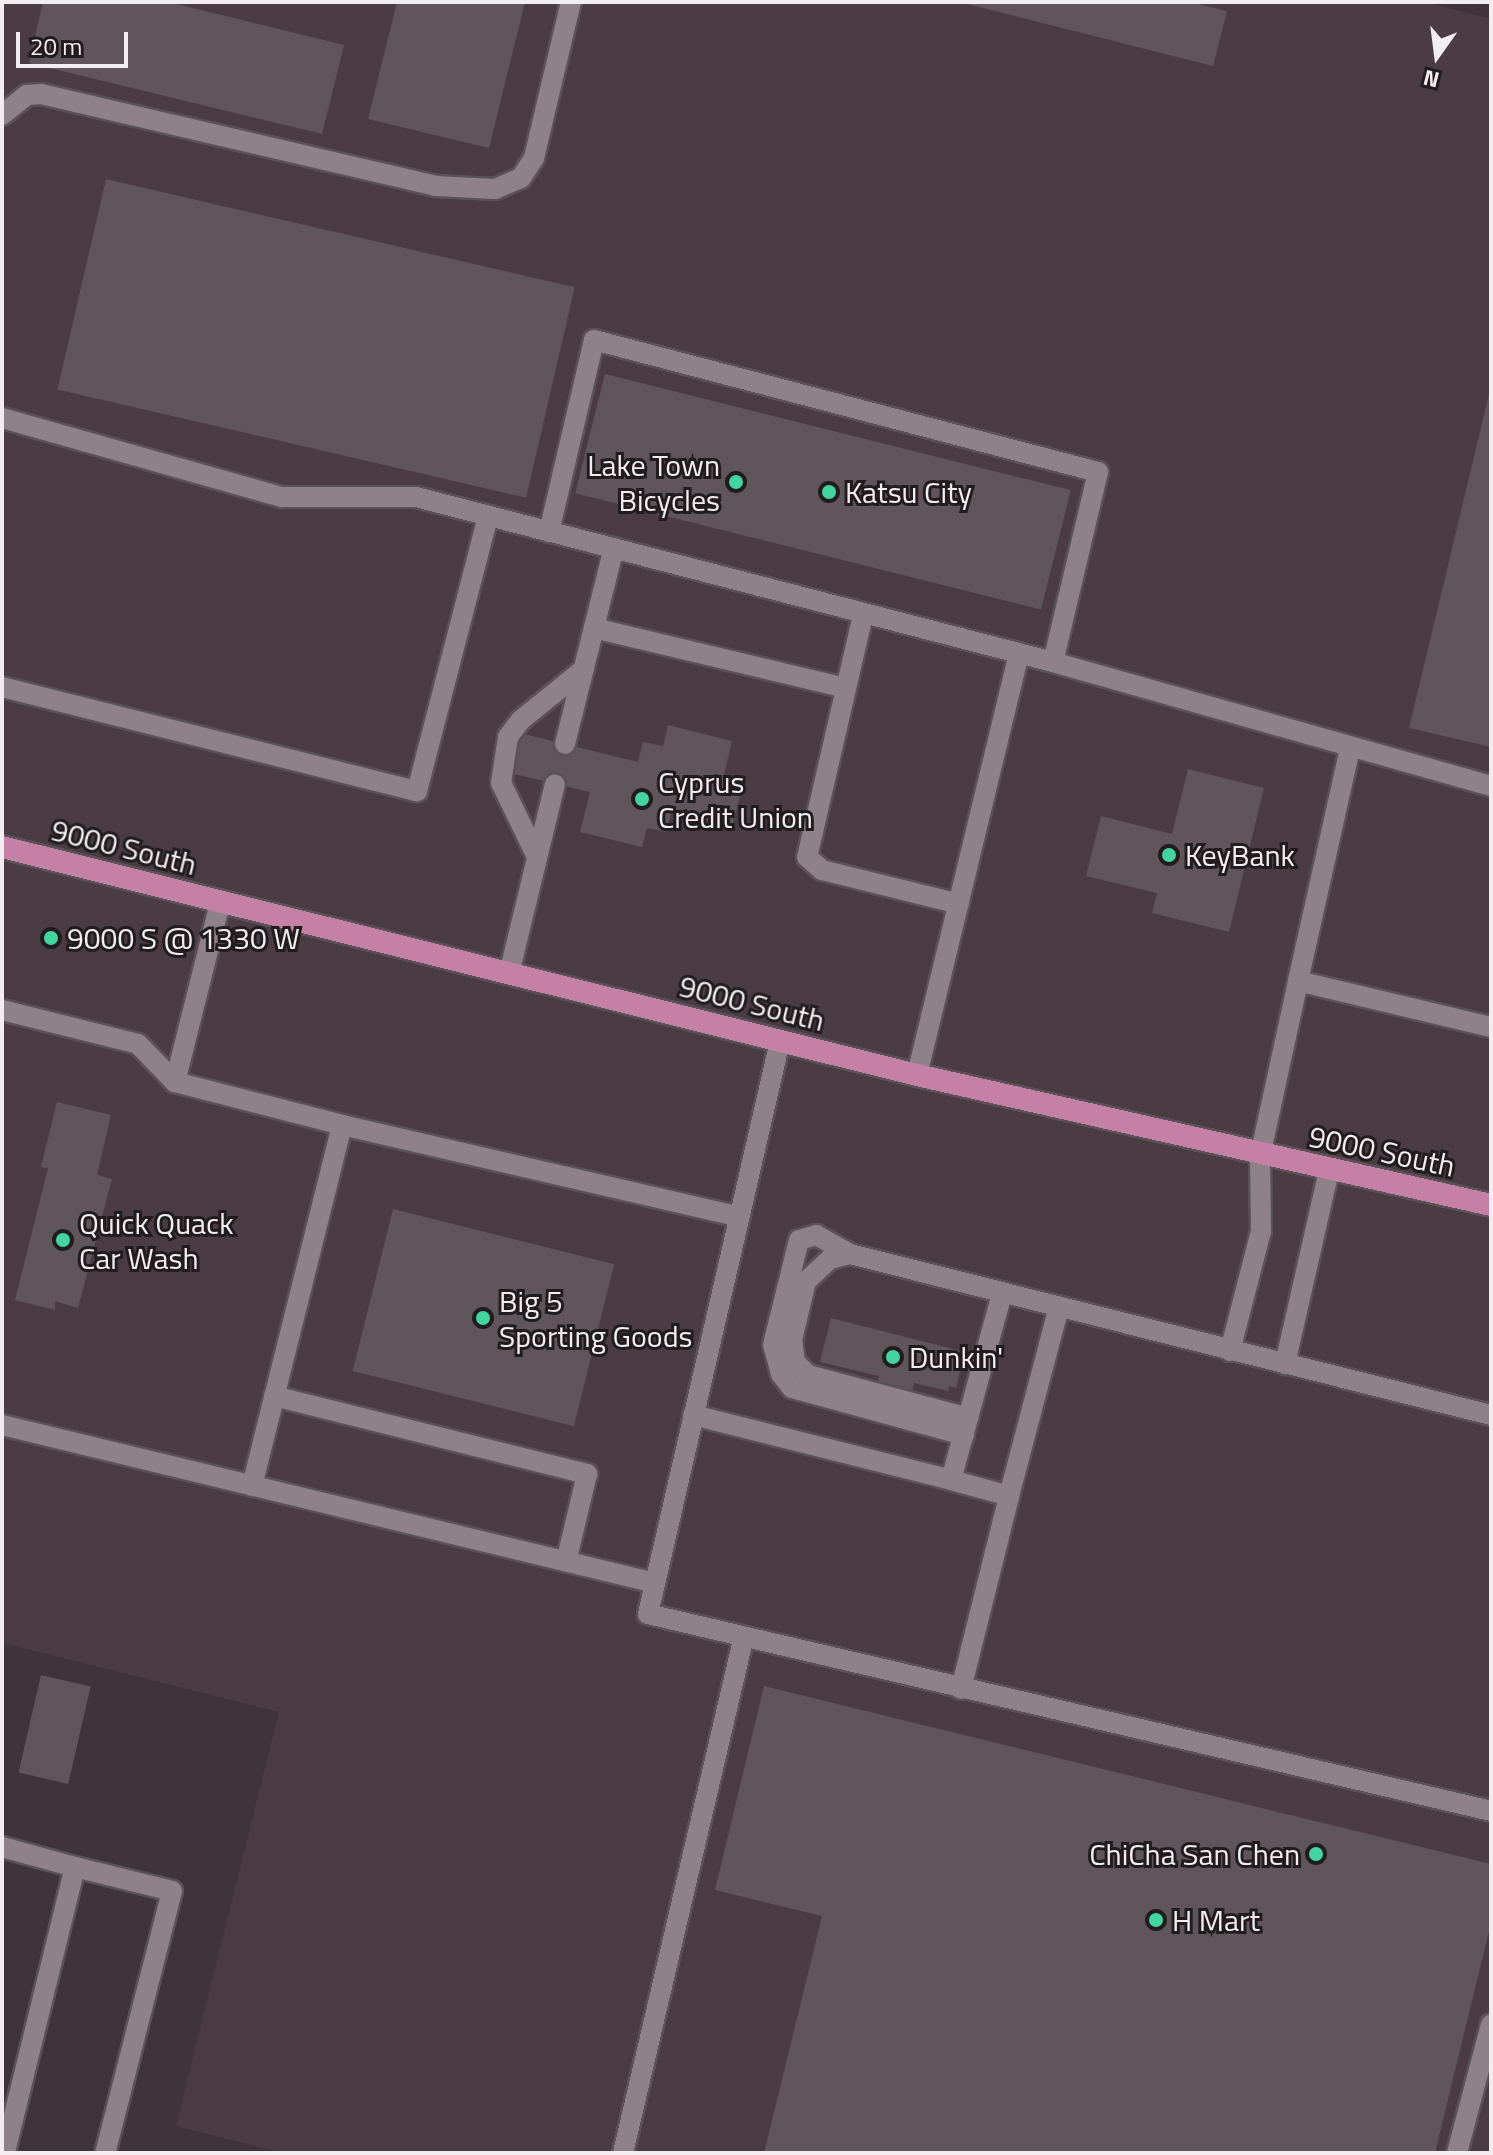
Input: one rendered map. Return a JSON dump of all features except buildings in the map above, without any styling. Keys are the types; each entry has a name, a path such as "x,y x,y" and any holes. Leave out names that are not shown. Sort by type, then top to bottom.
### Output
{"main road":[{"name":"9000 South","path":"2,847 917,1075 1260,1156 1491,1205"}],"lane":[{"path":"2,115 27,95 41,94 435,186 495,189 521,178 534,158 571,2"},
{"path":"549,532 594,340 1098,472 1053,662"},
{"path":"2,418 282,497 416,497 1053,662 1350,749 1491,786"},
{"path":"2,687 417,791 488,517"},
{"path":"565,744 614,548"},
{"path":"863,615 807,857 822,870 959,904"},
{"path":"594,628 845,688"},
{"path":"917,1075 1019,654"},
{"path":"537,857 501,783 508,737 521,720 584,669"},
{"path":"1230,1351 1261,1231 1260,1156 1350,749"},
{"path":"509,974 555,784"},
{"path":"175,1082 220,903"},
{"path":"1298,981 1491,1027"},
{"path":"2,1010 138,1044 175,1082 342,1125 739,1217"},
{"path":"780,1041 648,1614 743,1640 1491,1811"},
{"path":"252,1486 342,1125"},
{"path":"1285,1364 1329,1170"},
{"path":"966,1426 792,1388 781,1374 773,1345 799,1240 816,1235 850,1254 1491,1415"},
{"path":"850,1254 830,1259 806,1281 792,1340 795,1362 808,1375 966,1426"},
{"path":"951,1480 1002,1293"},
{"path":"961,1689 1059,1307"},
{"path":"274,1396 587,1474 566,1562"},
{"path":"693,1415 1009,1496"},
{"path":"2,1425 655,1583"},
{"path":"623,2153 743,1640"},
{"path":"2,1847 172,1891 105,2153"},
{"path":"5,2153 75,1867"},
{"path":"1457,2153 1491,2024"}],"shaded area":[{"path":"2,2 1425,2 1491,19 1491,2153 283,2153 176,2126 279,1712 2,1643"}],"place":[{"name":"Lake Town Bicycles","path":"736,482"},
{"name":"Katsu City","path":"829,492"},
{"name":"Cyprus Credit Union","path":"642,799"},
{"name":"KeyBank","path":"1169,855"},
{"name":"9000 S @ 1330 W","path":"51,938"},
{"name":"Quick Quack Car Wash","path":"63,1240"},
{"name":"Big 5 Sporting Goods","path":"483,1318"},
{"name":"Dunkin'","path":"893,1357"},
{"name":"ChiCha San Chen","path":"1316,1854"},
{"name":"H Mart","path":"1156,1920"}]}
